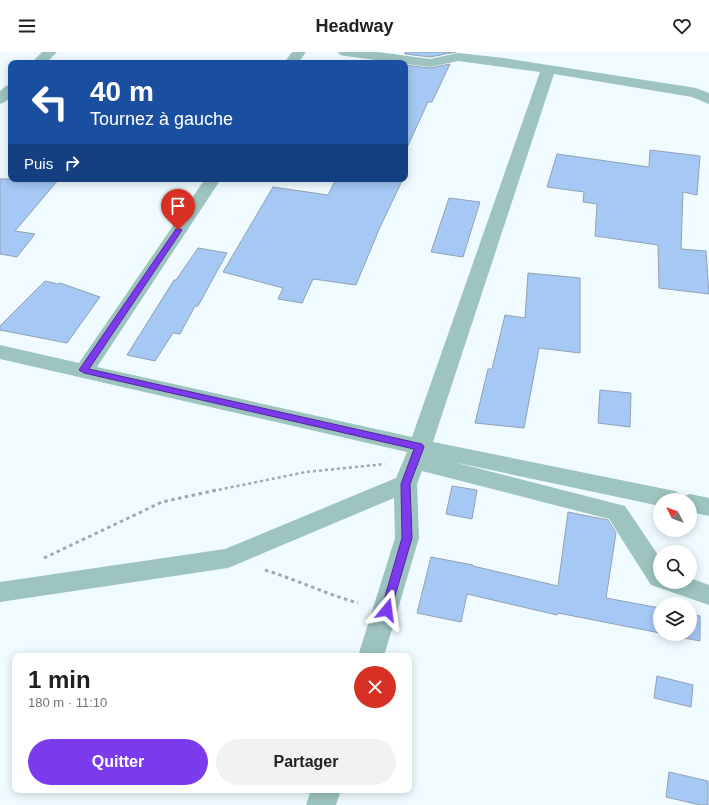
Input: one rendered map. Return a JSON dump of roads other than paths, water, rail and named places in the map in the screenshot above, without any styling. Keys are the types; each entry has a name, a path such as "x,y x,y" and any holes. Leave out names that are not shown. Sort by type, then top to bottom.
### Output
{"street":[{"path":"41,60 50,52"},
{"path":"345,52 407,60"},
{"path":"477,52 504,62"},
{"path":"408,60 430,63 458,57 504,62 702,96 709,81"},
{"path":"372,653 387,610 407,538 405,484 417,454 548,70"},
{"path":"0,99 8,92"},
{"path":"84,370 211,182"},
{"path":"0,352 84,370 417,454 617,512 653,567"},
{"path":"417,454 653,496"},
{"path":"0,592 228,558 405,484"},
{"path":"697,504 709,507"},
{"path":"691,589 709,595"},
{"path":"321,805 325,793"}]}
